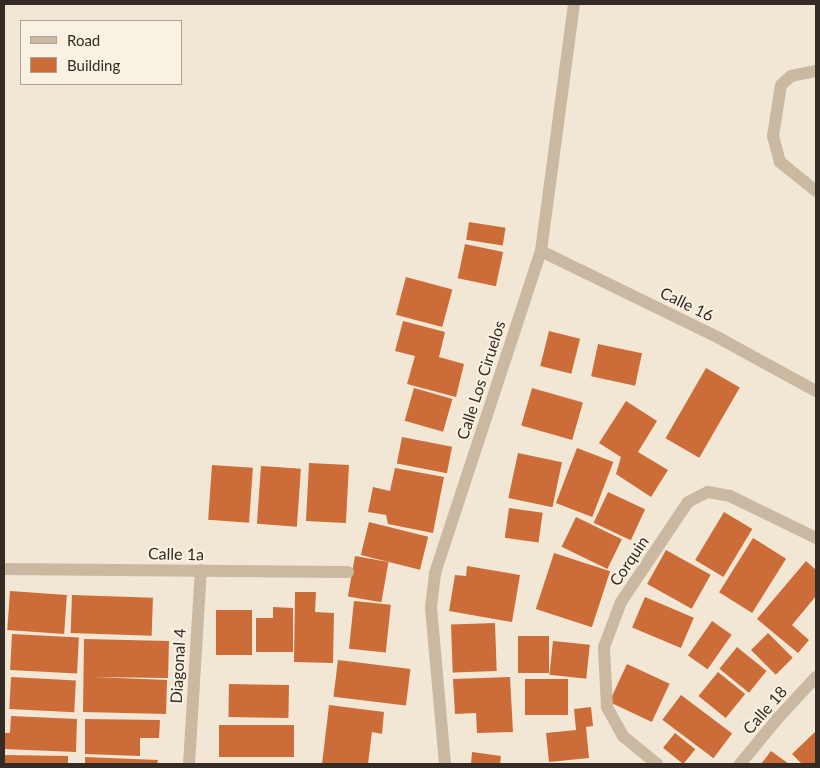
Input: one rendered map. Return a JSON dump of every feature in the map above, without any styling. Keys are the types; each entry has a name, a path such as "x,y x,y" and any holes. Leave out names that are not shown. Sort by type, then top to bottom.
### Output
{"street":[{"name":"Calle Los Ciruelos","path":"445,764 431,607 435,573 541,251 574,4"},
{"path":"816,71 791,76 782,85 773,136 780,162 816,191"},
{"name":"Calle 16","path":"541,251 719,338 816,391"},
{"name":"Corquin","path":"657,764 623,736 608,707 604,648 621,602 688,502 708,492 730,496 816,538"},
{"name":"Calle 1a","path":"4,569 348,572"},
{"name":"Diagonal 4","path":"189,764 200,570"},
{"name":"Calle 18","path":"740,764 778,718 816,677"}],"building":[{"path":"469,222 506,228 503,246 466,240"},
{"path":"465,244 503,252 496,286 458,278"},
{"path":"406,277 452,289 442,327 396,315"},
{"path":"403,321 445,332 439,357 464,364 456,397 407,384 415,356 395,351"},
{"path":"549,331 580,339 571,374 540,366"},
{"path":"598,344 642,353 635,386 591,376"},
{"path":"706,368 740,388 699,458 666,438"},
{"path":"414,388 452,399 443,432 405,421"},
{"path":"532,388 583,403 572,440 521,425"},
{"path":"626,401 657,421 638,452 668,470 651,497 616,474 621,457 599,443"},
{"path":"402,437 452,447 447,473 397,464"},
{"path":"577,448 613,462 592,517 556,503"},
{"path":"518,453 562,462 552,507 508,498"},
{"path":"309,463 349,465 346,523 306,521"},
{"path":"212,465 253,468 249,523 208,520"},
{"path":"261,466 301,469 297,527 257,524"},
{"path":"395,468 444,477 433,533 388,524 386,515 368,512 373,487 390,491"},
{"path":"608,492 645,509 631,540 594,523"},
{"path":"509,508 543,513 538,542 505,538"},
{"path":"724,512 752,529 723,577 695,560"},
{"path":"576,517 622,539 607,569 562,547"},
{"path":"369,522 428,537 420,570 361,555"},
{"path":"753,538 786,559 752,613 719,592"},
{"path":"666,550 711,575 692,609 647,584"},
{"path":"554,553 610,571 592,627 536,609"},
{"path":"355,556 388,562 381,602 348,596"},
{"path":"806,561 816,570 816,596 792,625 809,640 798,653 757,619"},
{"path":"467,566 520,575 512,622 449,611 455,575 466,576"},
{"path":"10,591 67,595 64,634 7,630"},
{"path":"295,592 316,592 315,612 334,613 333,663 294,662"},
{"path":"72,595 153,598 152,636 71,633"},
{"path":"645,597 694,618 681,648 632,627"},
{"path":"354,601 391,605 386,653 349,649"},
{"path":"273,607 293,608 293,652 256,652 256,618 273,618"},
{"path":"216,610 252,610 252,655 216,655"},
{"path":"712,621 732,635 708,669 688,655"},
{"path":"495,623 497,671 453,673 451,625"},
{"path":"768,633 793,658 776,675 751,650"},
{"path":"12,634 79,638 77,673 10,670"},
{"path":"518,636 549,636 549,673 518,673"},
{"path":"84,639 169,641 168,678 93,677 167,680 166,714 83,712"},
{"path":"553,641 590,645 586,679 549,675"},
{"path":"737,647 767,671 749,693 719,669"},
{"path":"338,660 410,669 406,706 333,697"},
{"path":"627,664 670,684 652,722 609,702"},
{"path":"718,672 745,694 726,718 698,696"},
{"path":"11,677 76,680 74,712 9,709"},
{"path":"510,677 513,732 477,733 476,713 455,714 453,679"},
{"path":"525,679 568,679 568,715 525,715"},
{"path":"229,684 289,685 288,718 228,717"},
{"path":"681,695 732,734 713,758 662,720"},
{"path":"329,705 384,712 382,734 372,732 368,764 322,764"},
{"path":"591,707 593,726 586,727 589,758 549,762 546,733 576,730 574,709"},
{"path":"11,716 77,719 76,752 4,749 4,733 10,733"},
{"path":"85,719 160,720 159,738 140,738 140,756 85,754"},
{"path":"219,725 294,725 294,757 219,757"},
{"path":"816,731 816,764 802,764 792,754"},
{"path":"675,733 695,749 683,764 663,748"},
{"path":"771,751 789,764 761,764"},
{"path":"472,752 501,756 500,764 471,764"},
{"path":"4,755 68,756 68,764 4,764"},
{"path":"85,757 158,760 157,764 85,764"}]}
